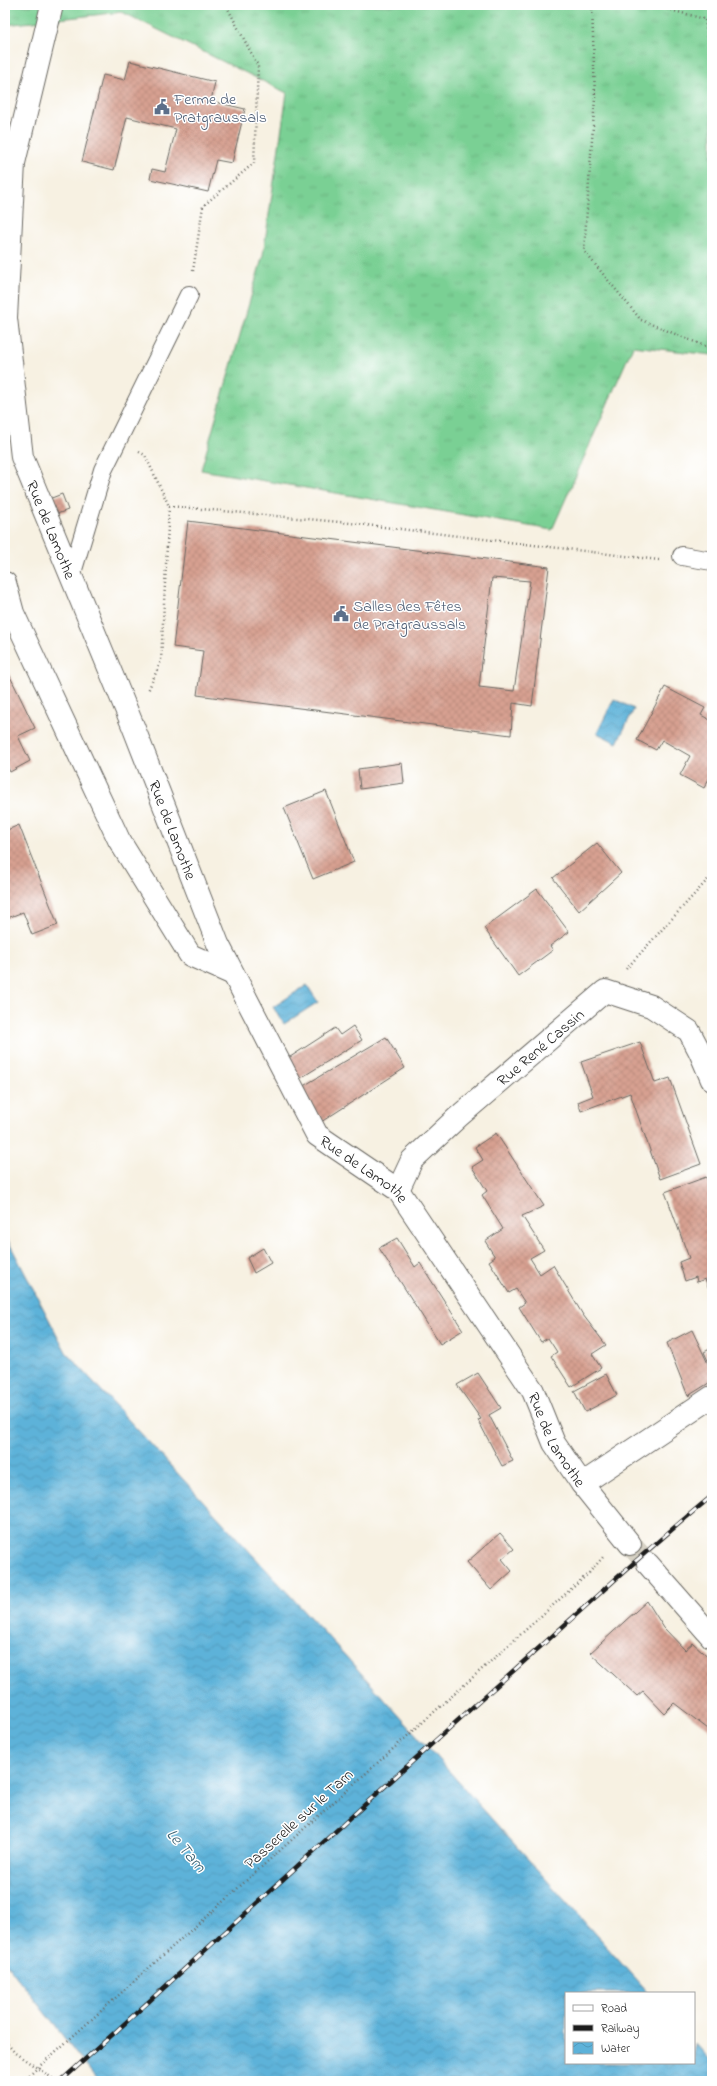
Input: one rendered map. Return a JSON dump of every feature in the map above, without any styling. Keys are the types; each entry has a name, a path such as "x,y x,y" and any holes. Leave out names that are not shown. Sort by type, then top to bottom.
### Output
{"street":[{"name":"Rue de Lamothe","path":"52,5 14,163 6,318 22,457 133,726 218,944 317,1135 398,1190 533,1392 554,1443 582,1484 630,1544"},
{"path":"5,583 13,613 119,840 190,955 233,974"},
{"path":"605,991 651,1006 689,1031 706,1051 712,1080"},
{"name":"Rue René Cassin","path":"398,1190 412,1160 458,1117 605,991"},
{"path":"582,1484 712,1397"},
{"path":"648,1564 712,1637"}],"lane":[{"path":"71,576 103,470 189,295"},
{"path":"682,556 712,561"}],"path":[{"path":"189,295 203,206 254,163 258,66 226,5"},
{"path":"592,5 595,98 584,251 641,320 712,349"},
{"path":"652,5 712,21"},
{"path":"705,20 712,62"},
{"path":"118,440 144,455 169,506 162,661"},
{"path":"169,506 350,523 654,561 682,556"},
{"path":"605,991 712,875"},
{"name":"Passerelle sur le Tarn","path":"23,2081 589,1573"},
{"path":"5,2042 14,2053 52,2078 53,2081"}],"green space":[{"path":"5,5 712,5 712,355 633,346 552,530 201,470 263,255 287,93 122,12 5,25"}],"water":[{"path":"614,699 634,709 617,743 597,733"},
{"path":"307,985 318,1002 284,1024 273,1007"},
{"name":"Le Tarn","path":"5,1235 66,1352 342,1652 647,1992 565,1992 565,2064 695,2064 695,2044 712,2063 712,2081 98,2081 5,1962"}],"building":[{"path":"130,61 215,82 211,101 245,109 232,163 216,160 208,192 150,179 152,169 165,172 176,129 127,117 114,170 82,162 103,75 125,80"},
{"path":"62,494 68,510 54,515 49,499"},
{"name":"Salles des Fêtes de Pratgraussals","path":"188,521 549,567 532,706 513,703 511,735 197,695 203,651 173,647","holes":["492,578 530,581 514,691 479,687"]},
{"path":"5,666 35,728 18,736 30,761 10,772 5,762"},
{"path":"665,687 705,708 701,715 712,721 712,773 704,788 680,775 690,756 662,740 656,750 637,740"},
{"path":"402,763 404,783 360,789 358,769"},
{"path":"326,791 354,862 313,879 284,808"},
{"path":"19,825 58,925 32,935 23,912 5,919 5,831"},
{"path":"597,843 621,873 579,911 553,878"},
{"path":"537,889 569,932 550,946 553,950 518,976 484,928"},
{"path":"353,1026 362,1040 299,1079 287,1059 335,1028 340,1035"},
{"path":"386,1037 405,1068 321,1122 300,1088"},
{"path":"640,1042 655,1083 670,1078 701,1164 660,1179 630,1093 581,1111 578,1102 593,1096 581,1062"},
{"path":"496,1133 544,1206 522,1216 544,1250 530,1258 540,1274 553,1265 583,1315 606,1345 592,1354 601,1368 571,1387 551,1356 557,1352 548,1338 541,1342 519,1307 525,1303 516,1289 509,1293 489,1261 495,1257 485,1241 503,1229 482,1195 487,1191 472,1167 483,1160 475,1147"},
{"path":"706,1177 712,1192 712,1297 705,1279 697,1282 696,1277 685,1281 679,1262 689,1258 665,1192"},
{"path":"397,1238 415,1267 420,1263 463,1330 440,1344 379,1248"},
{"path":"263,1248 271,1263 254,1273 247,1258"},
{"path":"692,1330 712,1372 712,1381 688,1396 667,1343"},
{"path":"712,1348 712,1369 704,1352"},
{"path":"478,1373 501,1408 489,1415 513,1461 502,1466 478,1420 481,1419 457,1385"},
{"path":"606,1374 617,1395 585,1412 574,1391"},
{"path":"500,1533 514,1549 502,1559 512,1571 491,1590 467,1562"},
{"path":"647,1601 664,1628 685,1650 693,1643 712,1660 712,1732 674,1703 664,1713 643,1691 637,1696 590,1653"}],"tunnel":[{"path":"630,1544 648,1564"}],"railway":[{"path":"61,2081 471,1709 643,1555 712,1496"}],"place":[{"name":"Ferme de Pratgraussals","path":"162,107"},
{"name":"Salles des Fêtes de Pratgraussals","path":"341,614"}]}
